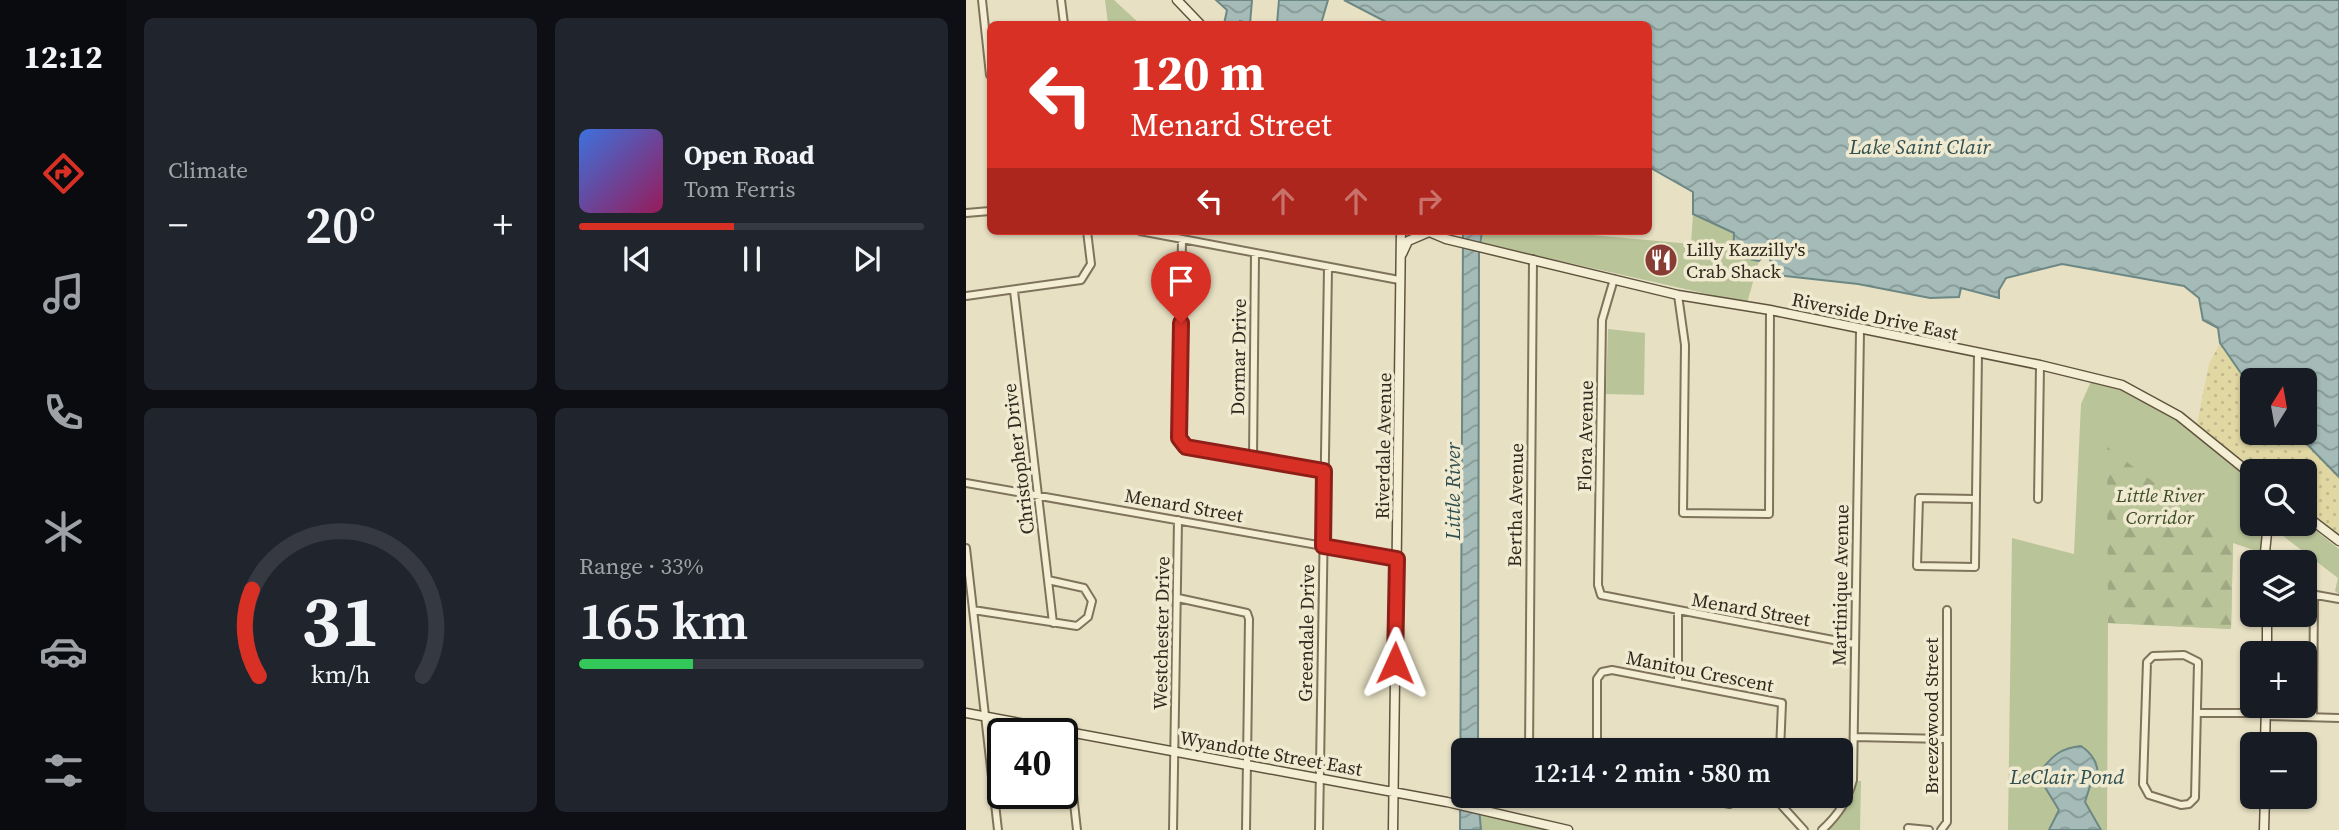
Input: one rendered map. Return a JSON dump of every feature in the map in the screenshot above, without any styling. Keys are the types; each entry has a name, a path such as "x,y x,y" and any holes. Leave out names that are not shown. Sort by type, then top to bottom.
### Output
{"street":[{"path":"982,0 987,47"},
{"path":"1061,0 1064,21"},
{"path":"1177,0 1197,21"},
{"path":"966,213 987,211"},
{"path":"966,296 1081,280 1091,264 1087,235"},
{"path":"1161,235 1399,280"},
{"name":"Riverdale Avenue","path":"1393,830 1401,235"},
{"path":"1401,257 1408,242 1421,235"},
{"name":"Riverside Drive East","path":"1437,235 1678,295 1770,310 1860,331 2040,365 2122,386 2152,399 2185,420 2240,464"},
{"path":"1182,239 1179,438 1186,447 1324,471"},
{"name":"Dormar Drive","path":"1253,459 1255,254"},
{"name":"Bertha Avenue","path":"1529,738 1533,259"},
{"name":"Greendale Drive","path":"1319,830 1328,268"},
{"name":"Flora Avenue","path":"1601,595 1598,585 1602,320 1614,279"},
{"name":"Christopher Drive","path":"1014,291 1053,623"},
{"path":"1678,295 1685,345 1683,513 1769,514 1770,310"},
{"name":"Martinique Avenue","path":"1822,830 1837,816 1847,799 1853,780 1860,331"},
{"path":"1975,499 1919,498 1917,566 1975,567 1978,354"},
{"path":"2038,499 2040,365"},
{"name":"Menard Street","path":"966,483 1397,559"},
{"name":"Westchester Drive","path":"1173,830 1178,520"},
{"path":"2317,524 2339,541"},
{"path":"966,548 998,830"},
{"path":"973,610 1077,626 1088,617 1092,601 1084,588 1048,580"},
{"name":"Menard Street","path":"1601,595 1854,644"},
{"path":"2317,595 2339,599"},
{"path":"1178,598 1247,613 1245,830"},
{"name":"Breezewood Street","path":"1941,830 1947,822 1947,610"},
{"path":"1678,612 1678,683"},
{"path":"2184,655 2198,662 2198,713 2195,798 2189,804 2181,805 2149,794 2143,784 2145,669 2153,656 2184,655"},
{"name":"Manitou Crescent","path":"1597,738 1597,679 1602,672 1612,670 1782,703 1781,738"},
{"path":"2198,713 2240,712"},
{"name":"Wyandotte Street East","path":"966,713 991,718"},
{"path":"2317,717 2339,718"},
{"name":"Wyandotte Street East","path":"1078,733 1447,802 1568,830"},
{"path":"1854,737 1946,740"},
{"path":"1784,808 1804,830"},
{"path":"1075,809 1077,830"},
{"path":"2264,830 2265,809"},
{"path":"1908,828 1929,830"}],"green space":[{"path":"1105,0 1114,0 1137,21 1108,21"},
{"path":"1693,214 1734,233 1734,256 1759,261 1747,303 1481,243 1482,235 1592,235 1691,244"},
{"path":"1608,329 1645,333 1644,395 1606,394"},
{"name":"Little River Corridor","path":"2093,377 2152,399 2240,465 2240,536 2266,536 2265,550 2253,550 2233,543 2231,629 2108,623 2107,830 2008,830 2012,538 2074,554 2081,404"},
{"path":"2107,447 2233,542 2231,629 2108,623"},
{"path":"2317,532 2339,549 2339,594 2335,591 2338,578 2317,562 2317,550 2301,550 2283,536 2317,536"},
{"path":"1856,781 1861,781 1860,830 1828,830 1845,808 1853,808"},
{"path":"1460,808 1477,808 1568,830 1460,830"}],"sand":[{"path":"2220,343 2240,372 2240,445 2308,445 2339,477 2339,538 2317,520 2317,459 2240,459 2197,424 2209,364"}],"water":[{"path":"1216,0 1252,0 1250,21 1225,21 1227,10"},
{"path":"1279,0 1328,0 1322,21 1277,21"},
{"name":"Lake Saint Clair","path":"1344,0 2339,0 2339,477 2308,445 2317,445 2317,368 2240,368 2240,372 2220,343 2218,328 2203,320 2199,298 2184,286 2062,264 2006,278 1999,290 1999,298 1961,288 1959,297 1930,298 1858,284 1776,275 1767,252 1759,261 1733,256 1734,233 1693,214 1693,192 1652,169 1652,21 1384,21"},
{"path":"1463,235 1481,235 1479,253 1478,738 1460,738"},
{"name":"LeClair Pond","path":"2081,746 2096,765 2097,780 2090,786 2085,802 2101,830 2049,830 2059,810 2043,784 2041,771 2058,753"},
{"path":"1460,808 1479,808 1481,830 1460,830"}],"place":[{"name":"Lilly Kazzilly's Crab Shack","path":"1661,260"}],"route":[{"path":"1181,323 1179,438 1186,447 1324,471 1323,546 1397,559 1395,663"}],"water label":[{"name":"Little River","path":"1452,491"}]}
